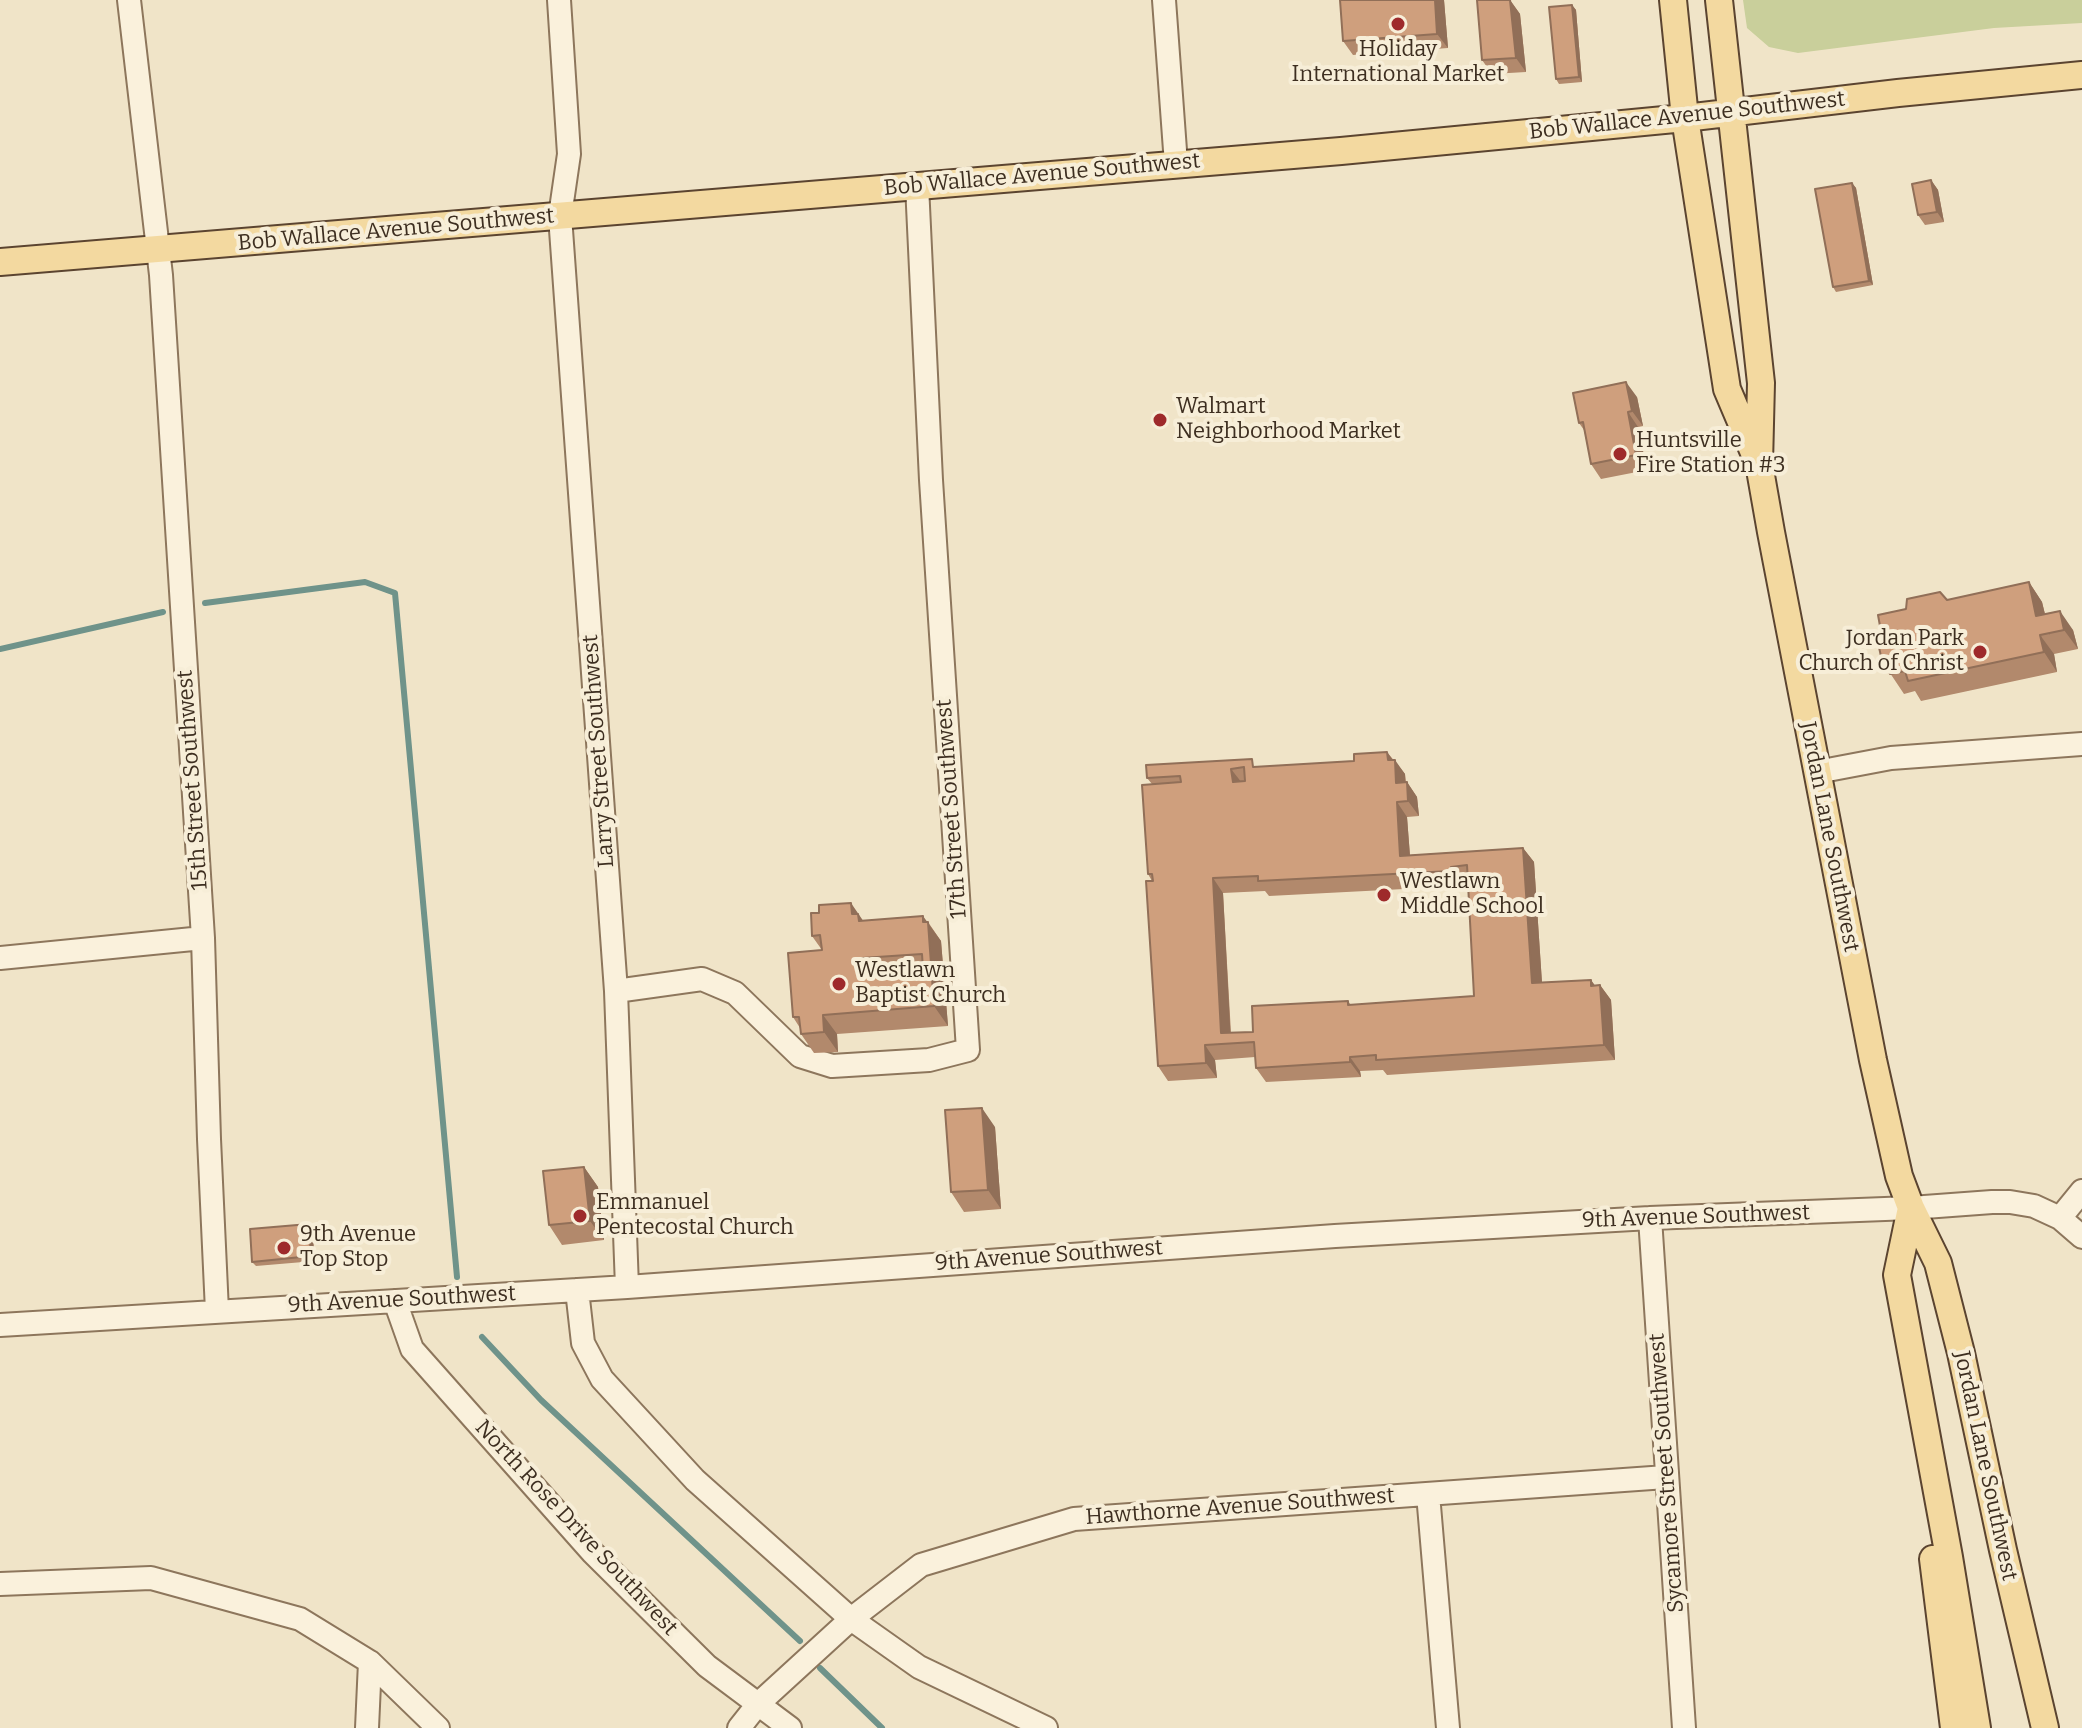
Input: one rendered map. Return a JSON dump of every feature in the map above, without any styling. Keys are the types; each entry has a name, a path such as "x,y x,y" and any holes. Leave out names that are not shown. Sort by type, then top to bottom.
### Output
{"main road":[{"name":"Jordan Lane Southwest","path":"1673,0 1685,118 1727,389 1759,464"},
{"name":"Jordan Lane Southwest","path":"1719,0 1761,383 1759,464 1817,772 1873,1060 1899,1176 1938,1263 2045,1728"},
{"name":"Bob Wallace Avenue Southwest","path":"0,262 1341,151 2082,75"},
{"path":"1911,1208 1897,1275 1977,1728"},
{"path":"1915,1376 1933,1566 1954,1728"}],"street":[{"name":"15th Street Southwest","path":"129,0 158,250 203,938 217,1311"},
{"name":"Larry Street Southwest","path":"559,0 569,154 560,216 616,991 627,1287"},
{"path":"1164,0 1176,164"},
{"name":"17th Street Southwest","path":"616,991 702,979 735,993 800,1056 832,1066 929,1060 968,1050 931,480 917,185"},
{"path":"1817,772 1891,758 2082,744"},
{"path":"0,958 203,938"},
{"path":"2082,1191 2060,1218 2082,1237"},
{"name":"9th Avenue Southwest","path":"0,1325 627,1287 1274,1240 1650,1218 2010,1202 2034,1206 2060,1218"},
{"name":"Sycamore Street Southwest","path":"1650,1218 1684,1728"},
{"path":"577,1290 583,1343 602,1379 695,1480 851,1619 919,1667 1046,1728"},
{"name":"North Rose Drive Southwest","path":"395,1301 412,1349 593,1553 707,1666 790,1728"},
{"name":"Hawthorne Avenue Southwest","path":"739,1728 758,1704 851,1619 921,1565 1074,1519 1666,1477"},
{"path":"1428,1494 1448,1728"},
{"path":"0,1584 151,1578 300,1619 370,1662 438,1728"},
{"path":"367,1728 370,1662"}],"green space":[{"path":"1743,0 2082,0 2082,23 1994,28 1798,53 1769,47 1747,28"}],"building":[{"name":"Holiday International Market","path":"1340,0 1435,0 1437,34 1343,41"},
{"path":"1477,0 1510,0 1516,58 1482,60"},
{"path":"1572,5 1579,77 1556,79 1549,7"},
{"path":"1931,180 1937,212 1918,215 1912,184"},
{"path":"1852,183 1869,281 1833,287 1815,189"},
{"name":"Huntsville Fire Station #3","path":"1626,382 1636,455 1591,464 1583,422 1579,423 1573,393"},
{"name":"Jordan Park Church of Christ","path":"2029,582 2036,616 2060,611 2064,630 2040,635 2044,652 1908,681 1905,671 1890,674 1887,660 1882,661 1877,638 1882,637 1878,615 1906,609 1907,599 1940,592 1947,600"},
{"path":"1387,752 1388,760 1395,760 1396,783 1407,782 1408,801 1397,802 1400,856 1523,848 1532,983 1591,980 1591,986 1600,985 1604,1045 1376,1060 1376,1055 1350,1057 1350,1062 1256,1068 1254,1042 1205,1045 1206,1063 1158,1066 1146,881 1153,881 1152,874 1148,874 1142,785 1181,782 1180,776 1147,778 1146,765 1252,759 1253,767 1354,761 1354,754","holes":["1244,767 1245,781 1233,782 1231,769","1467,865 1474,996 1348,1005 1348,1001 1252,1006 1253,1032 1221,1033 1213,878 1258,876 1258,881 1451,871 1451,867"]},
{"name":"Westlawn Baptist Church","path":"851,903 852,914 858,914 859,921 923,916 923,922 928,922 934,1006 823,1015 824,1032 801,1034 799,1017 793,1017 788,953 822,950 820,935 812,936 811,913 819,913 819,905","holes":["922,954 923,970 863,975 862,958"]},
{"path":"982,1108 988,1190 951,1192 945,1110"},
{"path":"584,1167 590,1221 549,1225 543,1171"},
{"name":"9th Avenue Top Stop","path":"309,1224 311,1256 252,1262 250,1229"}],"waterway":[{"path":"205,603 365,582 395,593 457,1277"},
{"path":"0,649 163,612"},
{"path":"482,1337 541,1400 800,1641"},
{"path":"820,1668 882,1728"}],"place":[{"name":"Holiday International Market","path":"1398,24"},
{"name":"Walmart Neighborhood Market","path":"1160,420"},
{"name":"Huntsville Fire Station #3","path":"1620,454"},
{"name":"Jordan Park Church of Christ","path":"1980,652"},
{"name":"Westlawn Middle School","path":"1384,895"},
{"name":"Westlawn Baptist Church","path":"839,984"},
{"name":"Emmanuel Pentecostal Church","path":"580,1216"},
{"name":"9th Avenue Top Stop","path":"284,1248"}]}
